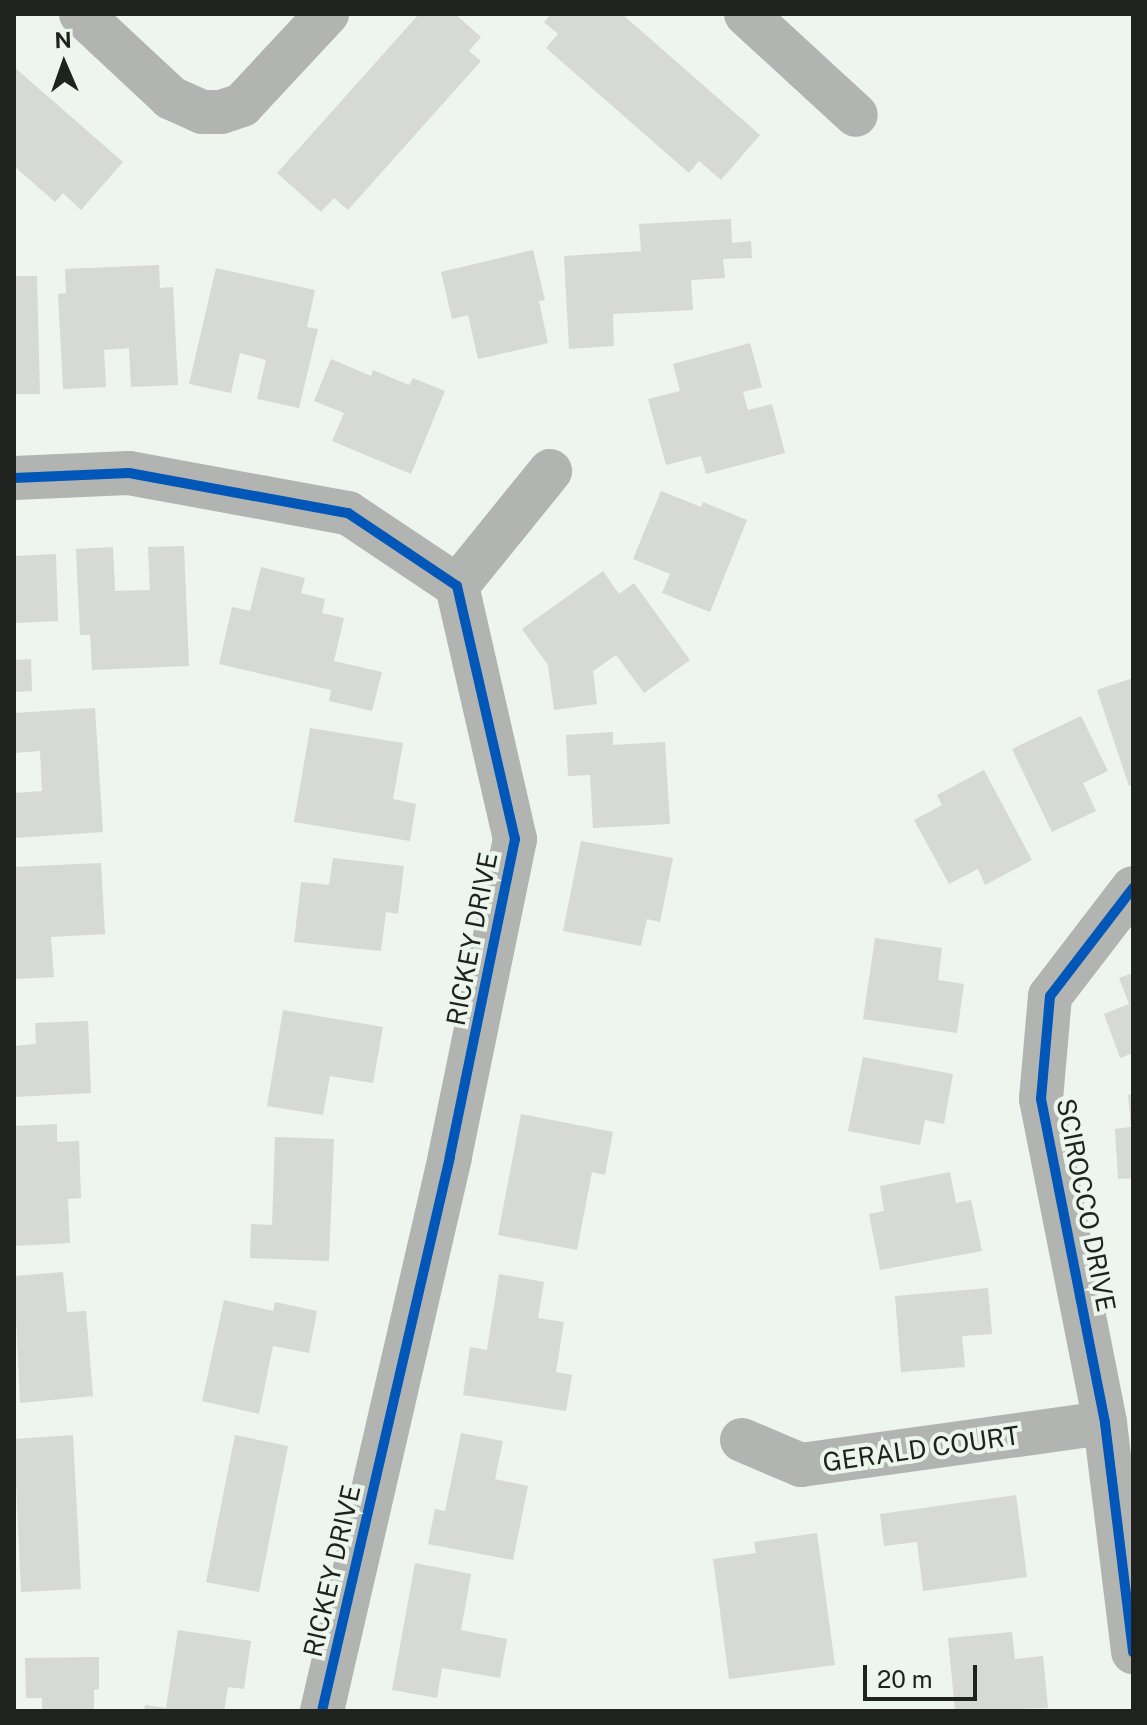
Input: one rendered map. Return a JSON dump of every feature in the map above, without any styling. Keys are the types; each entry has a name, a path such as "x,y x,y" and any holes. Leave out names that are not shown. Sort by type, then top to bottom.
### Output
{"street":[{"path":"81,14 171,98 202,112 221,112 242,105 327,14"},
{"path":"746,14 856,115"},
{"path":"14,478 129,473 348,513 457,586 550,471"},
{"name":"RICKEY DRIVE","path":"322,1711 450,1157 515,839 457,586"},
{"name":"SCIROCCO DRIVE","path":"1133,888 1050,996 1041,1099 1105,1423 1133,1652"},
{"name":"GERALD COURT","path":"742,1440 801,1465 1105,1423"}],"building":[{"path":"419,14 455,14 481,37 469,51 481,61 348,210 334,198 321,212 277,173"},
{"path":"551,14 622,14 760,135 721,180 699,161 689,173 546,48 558,34 544,22"},
{"path":"14,67 123,162 81,210 63,193 55,202 14,166"},
{"path":"731,219 732,243 751,241 752,258 723,259 725,278 691,280 693,310 613,314 614,346 569,349 564,256 641,251 639,224"},
{"path":"533,250 545,300 539,301 548,343 478,359 468,315 452,319 441,272"},
{"path":"159,265 160,288 173,287 178,385 131,387 129,348 104,350 106,387 63,389 58,294 66,293 65,269"},
{"path":"216,268 315,290 307,327 318,329 299,408 257,399 266,360 240,353 231,393 189,384"},
{"path":"14,276 37,276 40,394 14,394"},
{"path":"750,343 762,387 743,392 748,410 772,404 785,453 706,474 701,456 666,465 648,399 680,391 673,364"},
{"path":"331,359 371,376 373,370 409,385 413,378 445,391 411,474 332,441 344,413 314,401"},
{"path":"661,491 701,507 703,502 747,520 710,612 662,593 670,574 633,559"},
{"path":"184,546 189,666 92,670 90,635 80,635 76,549 113,547 115,591 150,590 148,547"},
{"path":"56,554 58,621 14,623 14,556"},
{"path":"261,567 305,578 301,593 325,599 322,613 344,618 334,661 382,672 372,711 329,701 331,690 219,664 232,607 250,611"},
{"path":"603,571 619,594 634,583 690,660 644,693 616,655 593,671 597,704 554,710 548,665 522,629"},
{"path":"31,659 32,691 14,692 14,660"},
{"path":"1133,678 1133,785 1129,786 1097,690"},
{"path":"95,708 103,832 14,838 14,793 42,791 40,751 14,753 14,713"},
{"path":"1081,716 1108,771 1083,783 1096,811 1052,832 1012,749"},
{"path":"310,728 403,743 393,799 416,804 410,841 294,822"},
{"path":"613,732 613,745 665,742 670,824 593,828 590,775 568,776 566,735"},
{"path":"984,770 1032,860 985,885 978,869 949,884 914,820 942,805 937,795"},
{"path":"581,841 673,858 660,922 647,919 641,946 563,931"},
{"path":"333,858 404,866 398,914 386,912 381,951 294,942 301,882 329,885"},
{"path":"101,863 105,934 51,937 54,977 14,979 14,867"},
{"path":"875,938 942,948 938,980 964,984 957,1033 863,1019"},
{"path":"1133,973 1133,1053 1120,1058 1104,1014 1129,1004 1119,978"},
{"path":"283,1010 383,1027 373,1083 330,1076 323,1115 267,1106"},
{"path":"88,1021 91,1093 14,1097 14,1046 36,1044 35,1023"},
{"path":"863,1057 953,1074 944,1124 925,1120 920,1145 848,1131"},
{"path":"1133,1094 1133,1178 1118,1179 1115,1129 1131,1127 1128,1095"},
{"path":"521,1114 613,1132 605,1175 592,1172 577,1250 498,1235"},
{"path":"57,1124 57,1142 79,1141 81,1198 68,1199 70,1243 14,1246 14,1126"},
{"path":"275,1137 334,1139 329,1261 250,1258 251,1224 272,1225"},
{"path":"950,1172 956,1203 971,1200 982,1251 880,1270 869,1214 884,1211 880,1186"},
{"path":"63,1272 67,1312 86,1311 93,1396 20,1403 14,1276"},
{"path":"499,1274 544,1282 538,1318 564,1322 556,1372 572,1375 566,1411 463,1395 470,1347 487,1350"},
{"path":"988,1288 992,1334 962,1336 965,1367 901,1372 895,1296"},
{"path":"224,1300 273,1311 275,1302 317,1311 309,1353 273,1346 259,1414 202,1401"},
{"path":"461,1433 503,1441 495,1479 528,1486 513,1560 428,1544 435,1509 445,1511"},
{"path":"73,1435 81,1589 21,1592 14,1439"},
{"path":"235,1435 288,1446 259,1592 206,1582"},
{"path":"1016,1495 1027,1577 923,1591 917,1542 884,1546 880,1514"},
{"path":"817,1533 835,1665 729,1679 713,1559 756,1553 754,1542"},
{"path":"415,1563 471,1574 461,1630 507,1639 500,1678 442,1668 437,1698 392,1690"},
{"path":"178,1630 251,1641 244,1689 228,1687 224,1711 144,1711 145,1705 166,1708"},
{"path":"1012,1632 1015,1659 1043,1656 1048,1708 955,1711 948,1638"},
{"path":"99,1657 99,1689 94,1690 94,1711 42,1711 42,1698 26,1698 25,1658"}],"cycle path":[{"path":"14,478 129,473 348,513 457,586 515,839 450,1157 322,1711"},
{"path":"1133,888 1050,996 1041,1099 1105,1423 1133,1652"}]}
